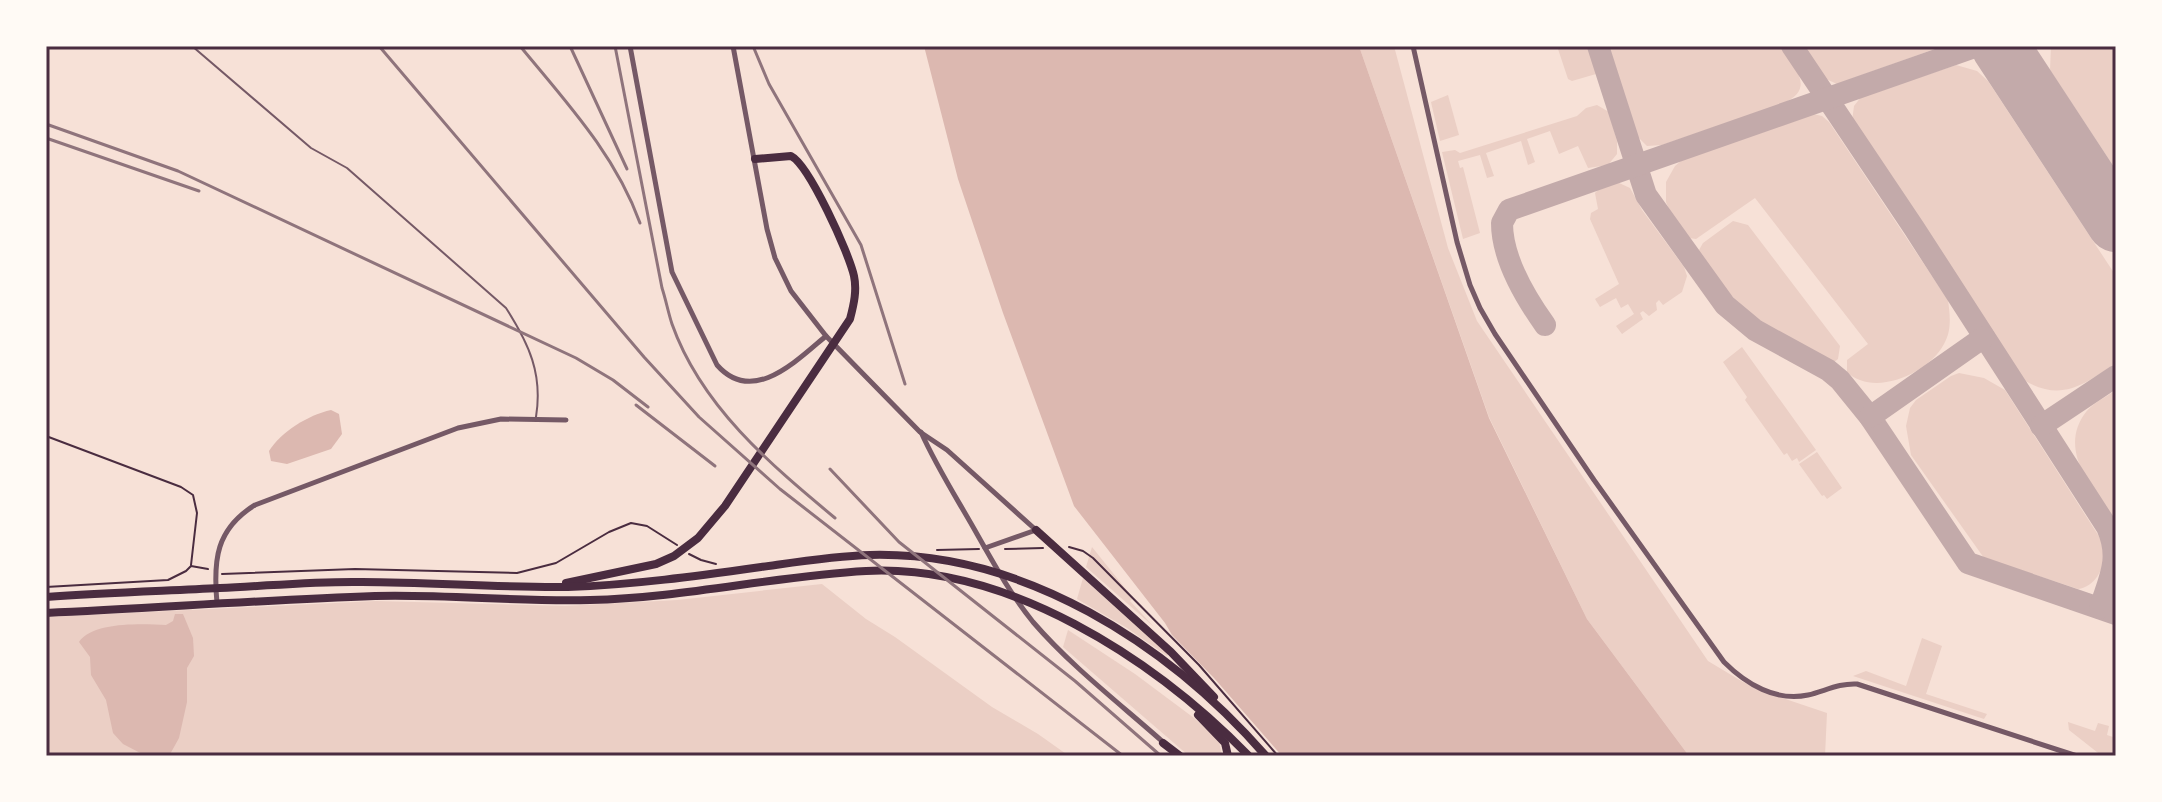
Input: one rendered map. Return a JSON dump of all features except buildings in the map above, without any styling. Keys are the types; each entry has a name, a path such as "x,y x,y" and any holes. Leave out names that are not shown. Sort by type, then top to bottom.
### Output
{"highway":[{"path":"541,587 640,570 688,546 715,520 845,329 854,306 855,279 846,252 807,171 791,156 755,159"},
{"path":"1036,530 1187,667 1263,752"},
{"path":"46,597 361,582 541,587 681,578 830,558 888,555 930,558 971,565 1041,590 1107,624 1157,656 1204,693 1263,752"},
{"path":"46,613 376,596 586,601 674,594 829,574 888,570 938,575 982,585 1029,602 1121,653 1214,722 1249,756"},
{"path":"1169,686 1223,741 1228,756"},
{"path":"1163,743 1179,756"}],"street":[{"path":"630,46 672,272 717,365 727,375 740,380 770,378 788,368 826,336"},
{"path":"733,46 775,258 803,309 826,336 920,432 947,450 1036,530 985,548"},
{"path":"1413,46 1457,242 1480,308 1594,480 1724,662 1750,683 1783,697 1857,684 2077,756"},
{"path":"217,604 216,557 226,531 255,505 458,428 501,419 566,420"},
{"path":"920,432 1016,599 1053,644 1163,743"}],"lane":[{"path":"192,46 311,148 347,168 506,308 536,370 539,382 536,418"}],"path":[{"path":"46,436 181,487 193,495 197,513 191,566 179,576 168,580 46,587"},
{"path":"191,566 225,575 355,569 517,573 556,563 609,532 631,523 647,526 678,546"},
{"path":"685,551 691,555"}],"shaded area":[{"path":"924,46 1359,46 1489,418 1587,619 1689,756 1282,756 1172,635 1074,506 958,179"},
{"path":"1359,46 1394,46 1448,248 1477,321 1708,661 1768,693 1827,713 1825,756 1689,756 1587,619 1489,417"},
{"path":"1557,46 1588,46 1596,74 1572,81 1568,79"},
{"path":"1608,46 1780,46 1796,69 1801,84 1794,97 1784,103 1662,145 1647,146 1636,135"},
{"path":"1803,46 1943,46 1837,84 1826,79"},
{"path":"2051,46 2116,46 2116,170 2050,70"},
{"path":"1956,65 1977,71 1988,81 2116,276 2116,363 2082,384 2048,390 2022,379 1852,121 1854,106 1861,97"},
{"path":"1448,95 1459,135 1440,141 1431,102"},
{"path":"1597,105 1609,112 1617,141 1617,154 1608,165 1588,168 1578,146 1559,154 1550,131 1527,139 1535,162 1528,165 1521,141 1486,153 1494,176 1487,178 1480,155 1458,161 1460,168 1463,167 1480,233 1463,239 1442,152 1455,150 1460,153 1577,116 1586,108"},
{"path":"1813,114 1829,122 1948,300 1949,328 1944,344 1926,364 1900,379 1871,383 1847,372 1847,360 1868,344 1755,198 1696,239 1689,238 1666,202 1666,182 1682,160"},
{"path":"1617,182 1630,188 1687,276 1682,292 1663,305 1659,300 1657,310 1649,316 1643,311 1640,313 1643,319 1622,334 1616,326 1634,314 1628,304 1621,308 1616,298 1600,307 1595,299 1619,284 1590,219 1591,213 1598,209 1595,193"},
{"path":"1733,221 1748,225 1840,346 1838,359 1834,362 1754,316 1727,291 1708,267 1699,250 1703,243"},
{"path":"1742,347 1816,450 1799,462 1797,458 1792,461 1787,453 1784,455 1745,400 1747,397 1723,362"},
{"path":"1959,373 1984,378 2005,390 2102,541 2103,563 2092,583 2078,589 1984,558 1911,455 1906,426 1910,408 1916,400"},
{"path":"2116,390 2116,524 2082,470 2075,441 2086,412"},
{"path":"331,410 339,414 342,434 331,449 287,464 271,461 269,451 288,431 313,416"},
{"path":"1817,452 1842,488 1827,499 1799,464"},
{"path":"1092,547 1133,598 1130,601 1154,627 1086,567"},
{"path":"1083,578 1168,654 1167,656 1077,599"},
{"path":"822,584 866,619 992,707 1069,756 46,756 46,617 376,601 565,606 677,600"},
{"path":"175,614 183,614 193,638 194,656 187,668 187,702 179,738 169,756 146,756 123,744 113,733 106,700 91,675 90,657 79,642 95,630 107,627 166,625 173,621"},
{"path":"1068,630 1194,718 1219,741 1222,756 1189,756 1063,647"},
{"path":"1922,638 1942,646 1926,694 1987,714 1984,719 1853,676 1866,671 1906,686"},
{"path":"2068,722 2095,731 2098,723 2109,726 2107,735 2116,738 2112,756 2102,756 2069,730"}],"taxiway":[{"path":"1598,46 1646,195 1725,305 1755,330 1828,370 1840,380 1870,417 1968,563 2116,614"},
{"path":"1792,46 2107,527 2114,558 2100,608"},
{"path":"1545,325 1510,263 1502,223 1509,210 1977,46"},
{"path":"1870,417 1984,337"},
{"path":"2041,426 2116,376"}],"runway":[{"path":"2000,46 2116,223"}],"railway":[{"path":"379,46 644,357 699,417 780,489 1123,756"},
{"path":"520,46 603,151 630,198 640,223"},
{"path":"570,46 627,169"},
{"path":"615,46 662,288 672,324 685,354 719,407 740,432 835,518"},
{"path":"753,46 769,84 861,245 905,384"},
{"path":"46,124 178,171 576,358 613,380 648,407"},
{"path":"46,138 199,191"},
{"path":"636,405 715,466"},
{"path":"830,469 899,542 1075,681 1161,756"}]}
